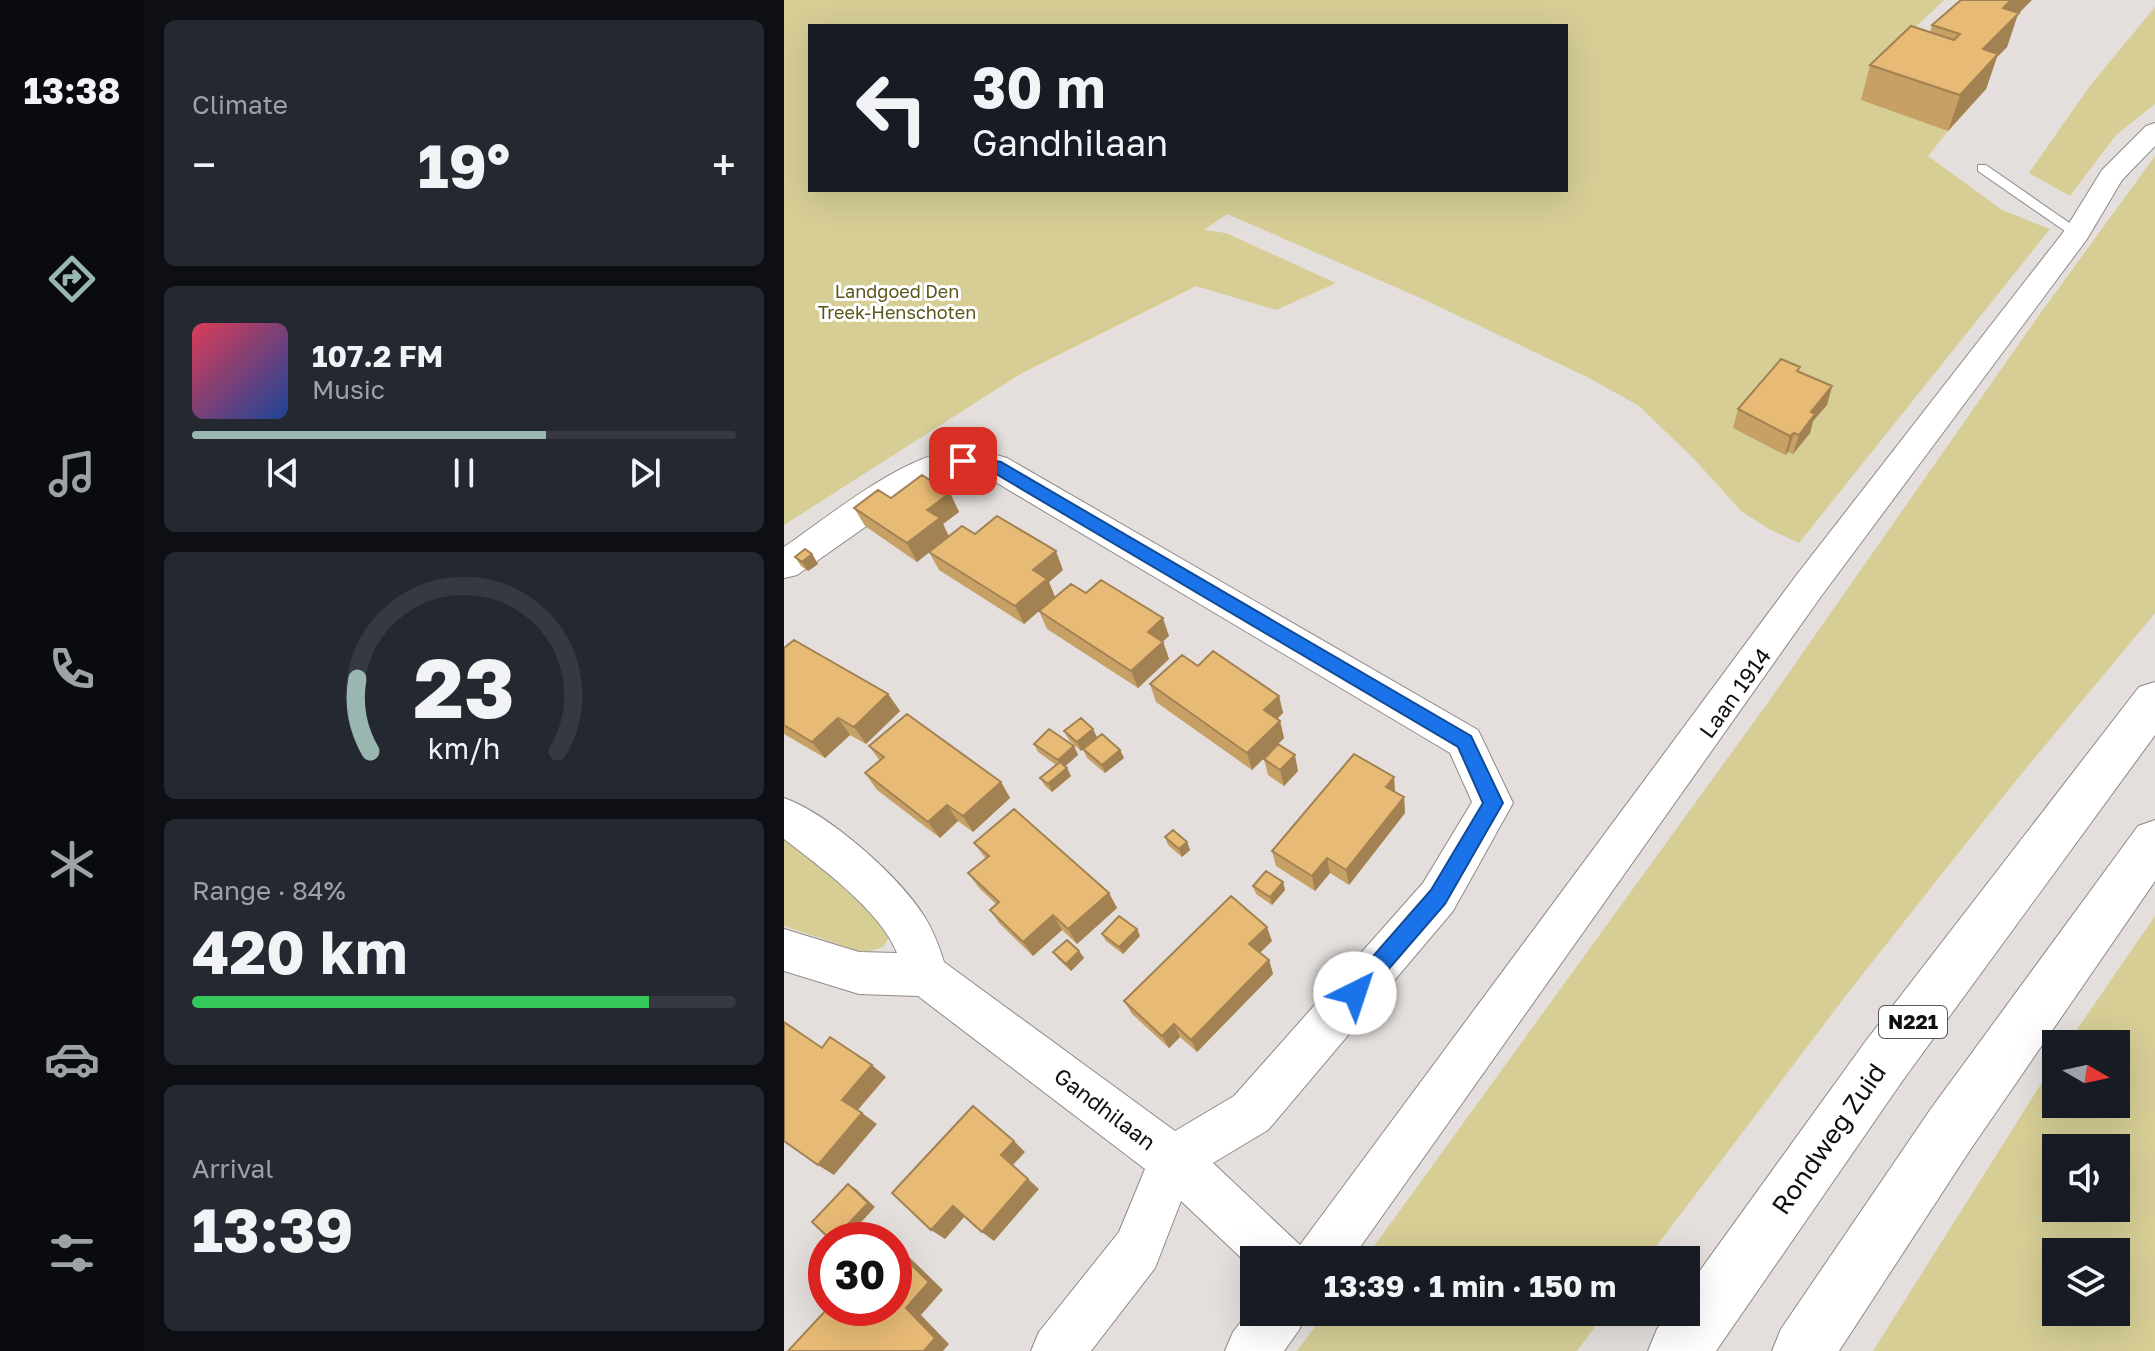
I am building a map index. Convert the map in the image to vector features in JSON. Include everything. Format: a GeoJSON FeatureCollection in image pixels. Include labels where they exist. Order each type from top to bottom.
{"type":"FeatureCollection","features":[{"type":"Feature","properties":{"kind":"main road","name":"Rondweg Zuid"},"geometry":{"type":"LineString","coordinates":[[1679,1351],[1884,1061],[2155,700]]}},
{"type":"Feature","properties":{"kind":"main road"},"geometry":{"type":"LineString","coordinates":[[1803,1351],[1950,1130],[2155,841]]}},
{"type":"Feature","properties":{"kind":"street","name":"Laan 1914"},"geometry":{"type":"LineString","coordinates":[[1330,1246],[1642,822],[1808,587],[2077,233],[2111,176],[2155,131]]}},
{"type":"Feature","properties":{"kind":"street","name":"Gandhilaan"},"geometry":{"type":"LineString","coordinates":[[784,565],[918,473],[963,461],[995,466],[1464,742],[1493,803],[1438,897],[1251,1113],[1173,1160],[926,975]]}},
{"type":"Feature","properties":{"kind":"street"},"geometry":{"type":"LineString","coordinates":[[784,816],[858,876],[905,924],[914,939],[926,975],[859,973],[784,950]]}},
{"type":"Feature","properties":{"kind":"street"},"geometry":{"type":"LineString","coordinates":[[1058,1351],[1137,1250],[1173,1160],[1266,1246]]}},
{"type":"Feature","properties":{"kind":"street"},"geometry":{"type":"LineString","coordinates":[[1252,1351],[1271,1326]]}},
{"type":"Feature","properties":{"kind":"lane"},"geometry":{"type":"LineString","coordinates":[[1982,168],[2077,233]]}},
{"type":"Feature","properties":{"kind":"green space","name":"Landgoed Den Treek-Henschoten"},"geometry":{"type":"Polygon","coordinates":[[[784,0],[1944,0],[1914,29],[1948,131],[1928,156],[2002,210],[2050,229],[1799,543],[1741,511],[1694,459],[1639,406],[1589,378],[1425,300],[1227,214],[1204,230],[1226,233],[1336,283],[1276,310],[1196,286],[1022,373],[784,525],[784,0]]]}},
{"type":"Feature","properties":{"kind":"green space"},"geometry":{"type":"Polygon","coordinates":[[[2155,7],[2155,104],[2116,135],[2070,196],[2029,173],[2089,87],[2155,7]]]}},
{"type":"Feature","properties":{"kind":"green space"},"geometry":{"type":"Polygon","coordinates":[[[2155,156],[2155,613],[2009,789],[1847,994],[1657,1246],[1374,1246],[1769,701],[2037,318],[2155,156]]]}},
{"type":"Feature","properties":{"kind":"green space"},"geometry":{"type":"Polygon","coordinates":[[[784,837],[882,921],[890,936],[883,947],[864,953],[784,926],[784,837]]]}},
{"type":"Feature","properties":{"kind":"green space"},"geometry":{"type":"Polygon","coordinates":[[[2155,916],[2155,1351],[1873,1351],[2042,1082],[2042,1118],[2130,1118],[2130,1030],[2077,1030],[2155,916]]]}},
{"type":"Feature","properties":{"kind":"green space"},"geometry":{"type":"Polygon","coordinates":[[[1316,1326],[1596,1326],[1577,1351],[1297,1351],[1316,1326]]]}},
{"type":"Feature","properties":{"kind":"building"},"geometry":{"type":"Polygon","coordinates":[[[1961,0],[2011,0],[2003,8],[2019,13],[1983,49],[1998,54],[1960,95],[1870,65],[1911,26],[1954,40],[1960,34],[1932,25],[1961,0]]]}},
{"type":"Feature","properties":{"kind":"building"},"geometry":{"type":"Polygon","coordinates":[[[1781,359],[1800,367],[1797,371],[1832,386],[1811,412],[1815,414],[1799,435],[1794,433],[1790,436],[1738,409],[1781,359]]]}},
{"type":"Feature","properties":{"kind":"building"},"geometry":{"type":"Polygon","coordinates":[[[922,475],[950,493],[927,510],[940,518],[907,543],[854,508],[878,490],[891,498],[922,475]]]}},
{"type":"Feature","properties":{"kind":"building"},"geometry":{"type":"Polygon","coordinates":[[[997,516],[1056,551],[1033,570],[1047,579],[1015,606],[929,552],[962,526],[975,534],[997,516]]]}},
{"type":"Feature","properties":{"kind":"building"},"geometry":{"type":"Polygon","coordinates":[[[805,549],[812,554],[802,562],[795,557],[805,549]]]}},
{"type":"Feature","properties":{"kind":"building"},"geometry":{"type":"Polygon","coordinates":[[[1101,580],[1163,618],[1148,632],[1163,642],[1131,671],[1039,611],[1071,584],[1086,593],[1101,580]]]}},
{"type":"Feature","properties":{"kind":"building"},"geometry":{"type":"Polygon","coordinates":[[[794,640],[888,694],[854,727],[838,718],[812,742],[784,725],[784,648],[794,640]]]}},
{"type":"Feature","properties":{"kind":"building"},"geometry":{"type":"Polygon","coordinates":[[[1213,651],[1279,696],[1264,710],[1280,721],[1247,753],[1150,684],[1182,655],[1198,666],[1213,651]]]}},
{"type":"Feature","properties":{"kind":"building"},"geometry":{"type":"Polygon","coordinates":[[[907,714],[1001,782],[963,816],[947,805],[928,822],[865,773],[884,757],[869,746],[907,714]]]}},
{"type":"Feature","properties":{"kind":"building"},"geometry":{"type":"Polygon","coordinates":[[[1081,718],[1093,729],[1077,742],[1064,731],[1081,718]]]}},
{"type":"Feature","properties":{"kind":"building"},"geometry":{"type":"Polygon","coordinates":[[[1049,729],[1074,746],[1058,760],[1034,744],[1049,729]]]}},
{"type":"Feature","properties":{"kind":"building"},"geometry":{"type":"Polygon","coordinates":[[[1102,734],[1120,750],[1102,765],[1083,749],[1102,734]]]}},
{"type":"Feature","properties":{"kind":"building"},"geometry":{"type":"Polygon","coordinates":[[[1278,744],[1295,755],[1280,770],[1264,759],[1278,744]]]}},
{"type":"Feature","properties":{"kind":"building"},"geometry":{"type":"Polygon","coordinates":[[[1354,754],[1394,777],[1386,787],[1404,797],[1346,870],[1327,858],[1312,876],[1272,851],[1354,754]]]}},
{"type":"Feature","properties":{"kind":"building"},"geometry":{"type":"Polygon","coordinates":[[[1060,762],[1067,768],[1048,784],[1040,778],[1060,762]]]}},
{"type":"Feature","properties":{"kind":"building"},"geometry":{"type":"Polygon","coordinates":[[[1014,809],[1109,893],[1068,929],[1053,915],[1023,942],[990,910],[999,902],[968,873],[989,856],[974,843],[1014,809]]]}},
{"type":"Feature","properties":{"kind":"building"},"geometry":{"type":"Polygon","coordinates":[[[1173,830],[1187,842],[1179,849],[1165,837],[1173,830]]]}},
{"type":"Feature","properties":{"kind":"building"},"geometry":{"type":"Polygon","coordinates":[[[1266,871],[1283,882],[1270,897],[1253,886],[1266,871]]]}},
{"type":"Feature","properties":{"kind":"building"},"geometry":{"type":"Polygon","coordinates":[[[1231,896],[1267,927],[1249,944],[1269,960],[1191,1040],[1174,1024],[1162,1036],[1124,1001],[1231,896]]]}},
{"type":"Feature","properties":{"kind":"building"},"geometry":{"type":"Polygon","coordinates":[[[1119,916],[1137,929],[1119,947],[1102,934],[1119,916]]]}},
{"type":"Feature","properties":{"kind":"building"},"geometry":{"type":"Polygon","coordinates":[[[1067,940],[1079,951],[1066,964],[1053,952],[1067,940]]]}},
{"type":"Feature","properties":{"kind":"building"},"geometry":{"type":"Polygon","coordinates":[[[784,1022],[822,1048],[830,1037],[872,1065],[842,1100],[862,1113],[818,1165],[784,1141],[784,1022]]]}},
{"type":"Feature","properties":{"kind":"building"},"geometry":{"type":"Polygon","coordinates":[[[973,1106],[1014,1141],[1001,1155],[1028,1179],[982,1232],[953,1206],[931,1230],[892,1193],[973,1106]]]}},
{"type":"Feature","properties":{"kind":"building"},"geometry":{"type":"Polygon","coordinates":[[[848,1184],[868,1203],[850,1222],[812,1222],[848,1184]]]}},
{"type":"Feature","properties":{"kind":"building"},"geometry":{"type":"Polygon","coordinates":[[[912,1265],[929,1282],[912,1301],[912,1265]]]}},
{"type":"Feature","properties":{"kind":"building"},"geometry":{"type":"Polygon","coordinates":[[[912,1314],[935,1338],[924,1351],[788,1351],[811,1326],[912,1326],[912,1314]]]}},
{"type":"Feature","properties":{"kind":"route"},"geometry":{"type":"LineString","coordinates":[[963,461],[995,466],[1464,742],[1493,803],[1438,897],[1355,993]]}}]}
